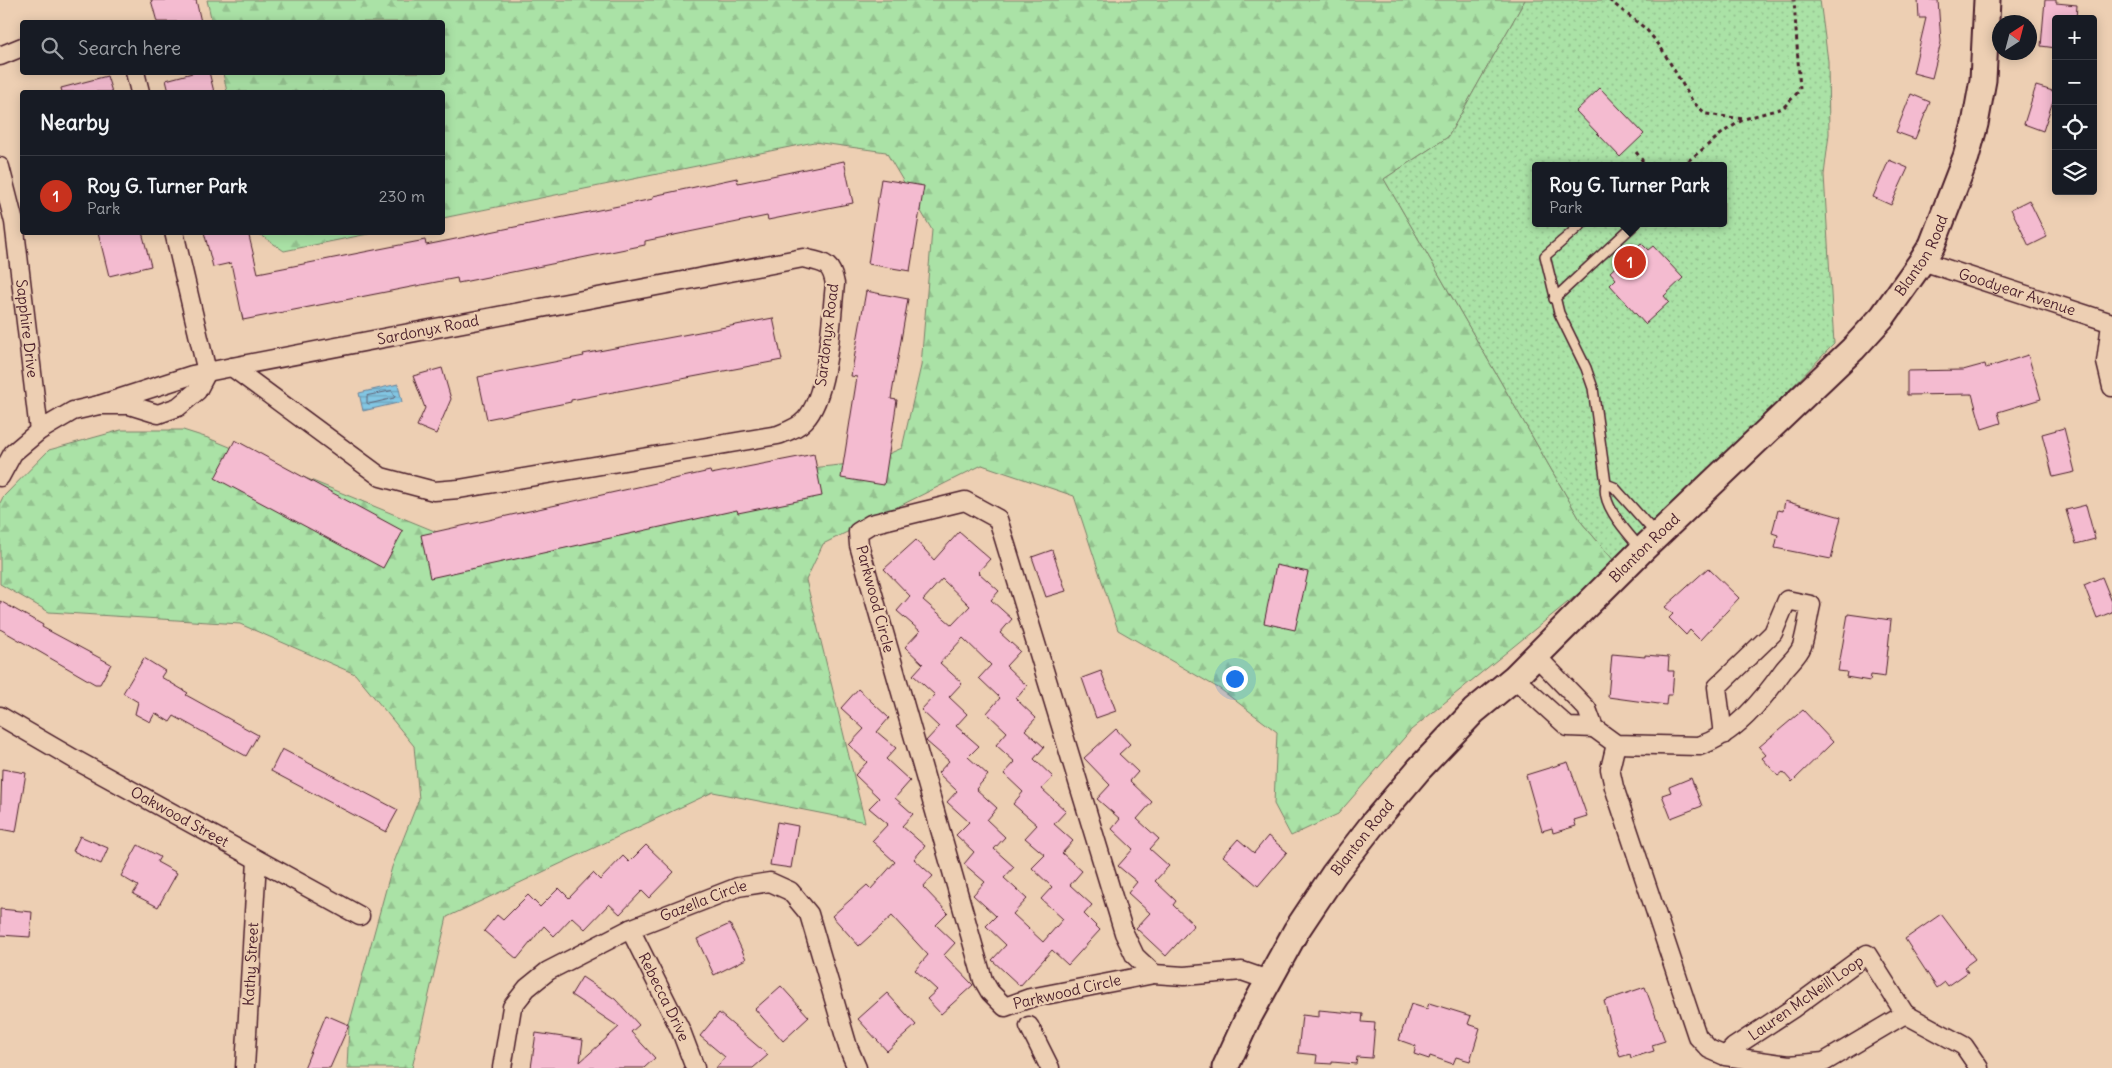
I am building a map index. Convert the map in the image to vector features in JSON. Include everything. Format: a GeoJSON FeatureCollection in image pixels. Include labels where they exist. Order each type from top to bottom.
{"type":"FeatureCollection","features":[{"type":"Feature","properties":{"kind":"street","name":"Blanton Road"},"geometry":{"type":"LineString","coordinates":[[1225,1068],[1268,980],[1296,931],[1329,882],[1419,769],[1474,711],[1514,678],[1650,543],[1853,350],[1884,316],[1932,245],[1966,157],[1975,124],[1983,80],[1986,0]]}},
{"type":"Feature","properties":{"kind":"street"},"geometry":{"type":"LineString","coordinates":[[0,56],[20,48]]}},
{"type":"Feature","properties":{"kind":"street"},"geometry":{"type":"LineString","coordinates":[[137,75],[140,90]]}},
{"type":"Feature","properties":{"kind":"street","name":"Sapphire Drive"},"geometry":{"type":"LineString","coordinates":[[0,167],[14,222],[40,431]]}},
{"type":"Feature","properties":{"kind":"street"},"geometry":{"type":"LineString","coordinates":[[175,235],[207,372]]}},
{"type":"Feature","properties":{"kind":"street","name":"Sardonyx Road"},"geometry":{"type":"LineString","coordinates":[[0,478],[7,454],[73,411],[99,405],[192,375],[232,367],[803,258],[826,263],[832,270],[835,284],[824,377],[820,394],[814,408],[805,420],[793,429],[778,435],[459,489],[434,491],[381,477],[232,367]]}},
{"type":"Feature","properties":{"kind":"street","name":"Goodyear Avenue"},"geometry":{"type":"LineString","coordinates":[[1922,261],[2111,323]]}},
{"type":"Feature","properties":{"kind":"street"},"geometry":{"type":"LineString","coordinates":[[2111,323],[2106,362],[2112,387]]}},
{"type":"Feature","properties":{"kind":"street","name":"Sardonyx Road"},"geometry":{"type":"LineString","coordinates":[[99,405],[129,405],[158,414],[178,407],[197,391],[207,372]]}},
{"type":"Feature","properties":{"kind":"street","name":"Parkwood Circle"},"geometry":{"type":"LineString","coordinates":[[1154,974],[1135,956],[1124,933],[998,519],[966,501],[871,524],[858,532],[859,545],[983,980],[990,992],[1005,1006],[1030,998],[1154,974],[1184,976],[1242,971],[1268,980]]}},
{"type":"Feature","properties":{"kind":"street"},"geometry":{"type":"LineString","coordinates":[[1536,656],[1586,709],[1594,728],[1616,744],[1699,746],[1712,742],[1723,735],[1755,707],[1802,648],[1811,605],[1787,600],[1773,633],[1717,687],[1723,735]]}},
{"type":"Feature","properties":{"kind":"street"},"geometry":{"type":"LineString","coordinates":[[1514,678],[1568,727],[1594,728]]}},
{"type":"Feature","properties":{"kind":"street","name":"Oakwood Street"},"geometry":{"type":"LineString","coordinates":[[0,716],[360,916]]}},
{"type":"Feature","properties":{"kind":"street","name":"Lauren McNeill Loop"},"geometry":{"type":"LineString","coordinates":[[1616,744],[1610,769],[1614,787],[1697,1036],[1710,1049],[1725,1056],[1789,1065],[1824,1062],[1905,1014],[1867,954],[1725,1056]]}},
{"type":"Feature","properties":{"kind":"street","name":"Kathy Street"},"geometry":{"type":"LineString","coordinates":[[245,1068],[257,860]]}},
{"type":"Feature","properties":{"kind":"street","name":"Gazella Circle"},"geometry":{"type":"LineString","coordinates":[[502,1068],[512,1007],[526,988],[548,971],[630,929],[738,887],[770,882],[790,891],[809,914],[848,1047],[857,1068]]}},
{"type":"Feature","properties":{"kind":"street","name":"Rebecca Drive"},"geometry":{"type":"LineString","coordinates":[[630,929],[681,1031],[695,1068]]}},
{"type":"Feature","properties":{"kind":"street"},"geometry":{"type":"LineString","coordinates":[[1905,1014],[1964,1046],[1979,1068]]}},
{"type":"Feature","properties":{"kind":"street"},"geometry":{"type":"LineString","coordinates":[[1029,1026],[1050,1068]]}},
{"type":"Feature","properties":{"kind":"lane"},"geometry":{"type":"LineString","coordinates":[[1578,227],[1545,256],[1554,299],[1559,314],[1586,368],[1593,388],[1606,484],[1604,490],[1608,503],[1618,521],[1650,543]]}},
{"type":"Feature","properties":{"kind":"lane"},"geometry":{"type":"LineString","coordinates":[[1554,299],[1632,227]]}},
{"type":"Feature","properties":{"kind":"lane"},"geometry":{"type":"LineString","coordinates":[[1606,484],[1614,487],[1650,543]]}},
{"type":"Feature","properties":{"kind":"path"},"geometry":{"type":"LineString","coordinates":[[1609,0],[1646,29],[1660,46],[1693,102],[1706,114],[1744,119]]}},
{"type":"Feature","properties":{"kind":"path"},"geometry":{"type":"LineString","coordinates":[[1687,162],[1725,131],[1744,119],[1783,108],[1800,90],[1794,0]]}},
{"type":"Feature","properties":{"kind":"path"},"geometry":{"type":"LineString","coordinates":[[1636,152],[1642,162]]}},
{"type":"Feature","properties":{"kind":"green space"},"geometry":{"type":"Polygon","coordinates":[[[207,0],[1525,0],[1448,137],[1384,179],[1582,523],[1616,563],[1411,730],[1338,814],[1291,836],[1274,804],[1277,732],[1220,689],[1118,630],[1074,496],[982,465],[823,544],[806,580],[865,822],[713,792],[447,917],[412,1068],[347,1068],[349,1025],[392,867],[419,799],[414,746],[355,674],[240,624],[49,612],[0,584],[0,503],[3,497],[49,450],[121,430],[183,430],[208,438],[466,544],[772,472],[870,462],[902,448],[921,366],[932,230],[886,152],[814,142],[445,218],[445,90],[227,90],[223,75],[445,75],[445,20],[212,20],[207,0]]]}},
{"type":"Feature","properties":{"kind":"green space"},"geometry":{"type":"Polygon","coordinates":[[[1525,0],[1820,0],[1828,61],[1829,134],[1824,175],[1834,344],[1706,475],[1616,563],[1582,523],[1384,179],[1448,137],[1525,0]]]}},
{"type":"Feature","properties":{"kind":"green space"},"geometry":{"type":"Polygon","coordinates":[[[261,235],[363,235],[284,251],[261,235]]]}},
{"type":"Feature","properties":{"kind":"water"},"geometry":{"type":"Polygon","coordinates":[[[398,384],[402,402],[363,411],[359,393],[398,384]]]}},
{"type":"Feature","properties":{"kind":"building"},"geometry":{"type":"Polygon","coordinates":[[[151,0],[196,0],[201,20],[156,20],[151,0]]]}},
{"type":"Feature","properties":{"kind":"building"},"geometry":{"type":"Polygon","coordinates":[[[1918,0],[1938,0],[1941,42],[1932,78],[1913,73],[1926,18],[1919,18],[1918,0]]]}},
{"type":"Feature","properties":{"kind":"building"},"geometry":{"type":"Polygon","coordinates":[[[2045,0],[2056,0],[2056,3],[2077,5],[2076,15],[2052,15],[2052,47],[2041,46],[2045,0]]]}},
{"type":"Feature","properties":{"kind":"building"},"geometry":{"type":"Polygon","coordinates":[[[185,75],[210,75],[214,90],[168,90],[166,80],[185,75]]]}},
{"type":"Feature","properties":{"kind":"building"},"geometry":{"type":"Polygon","coordinates":[[[107,76],[111,90],[62,90],[61,88],[107,76]]]}},
{"type":"Feature","properties":{"kind":"building"},"geometry":{"type":"Polygon","coordinates":[[[2036,86],[2052,91],[2052,104],[2043,131],[2024,124],[2036,86]]]}},
{"type":"Feature","properties":{"kind":"building"},"geometry":{"type":"Polygon","coordinates":[[[1600,88],[1644,134],[1620,157],[1576,111],[1600,88]]]}},
{"type":"Feature","properties":{"kind":"building"},"geometry":{"type":"Polygon","coordinates":[[[1911,94],[1930,102],[1915,139],[1896,132],[1911,94]]]}},
{"type":"Feature","properties":{"kind":"building"},"geometry":{"type":"Polygon","coordinates":[[[1889,160],[1908,168],[1891,205],[1873,197],[1889,160]]]}},
{"type":"Feature","properties":{"kind":"building"},"geometry":{"type":"Polygon","coordinates":[[[844,161],[853,203],[768,220],[767,216],[645,241],[645,245],[458,283],[457,278],[243,320],[231,263],[213,267],[205,235],[249,235],[258,273],[425,240],[426,245],[653,199],[653,196],[737,178],[738,183],[844,161]]]}},
{"type":"Feature","properties":{"kind":"building"},"geometry":{"type":"Polygon","coordinates":[[[881,179],[924,186],[910,271],[868,264],[881,179]]]}},
{"type":"Feature","properties":{"kind":"building"},"geometry":{"type":"Polygon","coordinates":[[[2029,200],[2047,237],[2029,246],[2011,209],[2029,200]]]}},
{"type":"Feature","properties":{"kind":"building"},"geometry":{"type":"Polygon","coordinates":[[[99,235],[143,235],[151,266],[109,276],[99,235]]]}},
{"type":"Feature","properties":{"kind":"building"},"geometry":{"type":"Polygon","coordinates":[[[1641,243],[1648,250],[1653,246],[1683,278],[1664,296],[1669,302],[1645,324],[1610,285],[1616,279],[1610,272],[1641,243]]]}},
{"type":"Feature","properties":{"kind":"building"},"geometry":{"type":"Polygon","coordinates":[[[866,291],[908,299],[891,399],[897,400],[884,485],[841,478],[857,377],[851,376],[866,291]]]}},
{"type":"Feature","properties":{"kind":"building"},"geometry":{"type":"Polygon","coordinates":[[[773,318],[782,360],[571,400],[571,402],[487,419],[478,377],[584,356],[583,354],[773,318]]]}},
{"type":"Feature","properties":{"kind":"building"},"geometry":{"type":"Polygon","coordinates":[[[2028,355],[2041,399],[1998,412],[2001,423],[1982,429],[1972,394],[1907,395],[1907,371],[1963,370],[1985,364],[1986,368],[2028,355]]]}},
{"type":"Feature","properties":{"kind":"building"},"geometry":{"type":"Polygon","coordinates":[[[442,368],[451,399],[436,434],[417,426],[425,408],[413,376],[442,368]]]}},
{"type":"Feature","properties":{"kind":"building"},"geometry":{"type":"Polygon","coordinates":[[[2064,428],[2075,472],[2053,477],[2042,434],[2064,428]]]}},
{"type":"Feature","properties":{"kind":"building"},"geometry":{"type":"Polygon","coordinates":[[[235,440],[403,531],[383,568],[215,478],[235,440]]]}},
{"type":"Feature","properties":{"kind":"building"},"geometry":{"type":"Polygon","coordinates":[[[814,454],[822,496],[738,513],[737,510],[430,578],[421,535],[710,471],[711,474],[814,454]]]}},
{"type":"Feature","properties":{"kind":"building"},"geometry":{"type":"Polygon","coordinates":[[[1785,501],[1841,517],[1831,559],[1775,548],[1778,535],[1772,533],[1778,510],[1783,511],[1785,501]]]}},
{"type":"Feature","properties":{"kind":"building"},"geometry":{"type":"Polygon","coordinates":[[[2086,505],[2095,539],[2076,544],[2066,510],[2086,505]]]}},
{"type":"Feature","properties":{"kind":"building"},"geometry":{"type":"Polygon","coordinates":[[[959,532],[990,559],[978,572],[999,591],[991,600],[1012,619],[1000,633],[1020,651],[1006,666],[1027,686],[1016,699],[1036,718],[1025,730],[1044,747],[1034,759],[1053,777],[1042,789],[1066,811],[1054,824],[1073,841],[1062,853],[1082,871],[1070,885],[1092,905],[1084,914],[1100,930],[1068,965],[1052,950],[1020,986],[992,960],[1006,945],[986,926],[996,916],[973,895],[985,882],[964,864],[974,852],[956,835],[969,822],[947,802],[957,791],[938,773],[949,761],[926,741],[939,727],[921,710],[935,695],[913,675],[923,664],[905,647],[920,631],[897,611],[910,596],[884,569],[916,540],[934,560],[959,532]],[[942,579],[923,600],[952,625],[970,606],[942,579]],[[963,638],[940,663],[962,683],[949,697],[967,714],[956,726],[979,746],[968,757],[988,775],[976,789],[997,808],[987,820],[1005,837],[994,849],[1014,867],[1004,878],[1027,899],[1013,914],[1043,942],[1063,919],[1041,899],[1052,887],[1032,868],[1045,855],[1025,838],[1037,825],[1013,804],[1023,792],[1004,774],[1015,762],[996,745],[1007,732],[987,713],[1000,698],[979,678],[991,665],[963,638]]]}},
{"type":"Feature","properties":{"kind":"building"},"geometry":{"type":"Polygon","coordinates":[[[1052,550],[1066,591],[1046,597],[1032,557],[1052,550]]]}},
{"type":"Feature","properties":{"kind":"building"},"geometry":{"type":"Polygon","coordinates":[[[1276,565],[1308,572],[1295,630],[1264,623],[1276,565]]]}},
{"type":"Feature","properties":{"kind":"building"},"geometry":{"type":"Polygon","coordinates":[[[1708,568],[1739,598],[1700,640],[1690,630],[1686,635],[1669,618],[1673,614],[1665,607],[1708,568]]]}},
{"type":"Feature","properties":{"kind":"building"},"geometry":{"type":"Polygon","coordinates":[[[2102,577],[2112,602],[2112,612],[2097,618],[2084,585],[2102,577]]]}},
{"type":"Feature","properties":{"kind":"building"},"geometry":{"type":"Polygon","coordinates":[[[0,601],[43,625],[42,627],[111,664],[100,684],[95,684],[0,629],[0,601]]]}},
{"type":"Feature","properties":{"kind":"building"},"geometry":{"type":"Polygon","coordinates":[[[1848,614],[1891,620],[1885,677],[1871,675],[1870,681],[1846,677],[1847,672],[1838,671],[1848,614]]]}},
{"type":"Feature","properties":{"kind":"building"},"geometry":{"type":"Polygon","coordinates":[[[1612,654],[1669,657],[1668,671],[1674,671],[1672,695],[1667,695],[1666,705],[1608,697],[1612,654]]]}},
{"type":"Feature","properties":{"kind":"building"},"geometry":{"type":"Polygon","coordinates":[[[144,658],[165,671],[161,677],[188,693],[186,695],[258,735],[246,756],[174,716],[170,722],[155,713],[150,722],[135,714],[138,702],[123,693],[144,658]]]}},
{"type":"Feature","properties":{"kind":"building"},"geometry":{"type":"Polygon","coordinates":[[[1101,671],[1116,711],[1096,718],[1082,678],[1101,671]]]}},
{"type":"Feature","properties":{"kind":"building"},"geometry":{"type":"Polygon","coordinates":[[[858,689],[889,718],[877,732],[896,748],[886,759],[910,781],[895,798],[913,814],[902,826],[925,846],[914,859],[933,876],[923,887],[948,913],[936,925],[955,943],[944,955],[973,985],[941,1014],[927,999],[937,990],[915,970],[928,955],[892,916],[859,946],[832,916],[867,885],[871,889],[895,862],[872,841],[888,824],[869,808],[879,798],[855,775],[867,762],[849,745],[864,729],[841,708],[858,689]]]}},
{"type":"Feature","properties":{"kind":"building"},"geometry":{"type":"Polygon","coordinates":[[[1803,710],[1833,742],[1792,782],[1783,772],[1778,776],[1762,758],[1766,755],[1759,747],[1803,710]]]}},
{"type":"Feature","properties":{"kind":"building"},"geometry":{"type":"Polygon","coordinates":[[[1116,729],[1130,744],[1119,754],[1138,772],[1130,781],[1152,802],[1137,819],[1159,839],[1150,849],[1169,866],[1155,881],[1176,901],[1173,905],[1194,925],[1166,956],[1136,928],[1150,913],[1128,893],[1137,882],[1118,866],[1133,849],[1112,829],[1120,819],[1097,799],[1110,785],[1084,758],[1116,729]]]}},
{"type":"Feature","properties":{"kind":"building"},"geometry":{"type":"Polygon","coordinates":[[[282,749],[398,810],[386,832],[271,771],[282,749]]]}},
{"type":"Feature","properties":{"kind":"building"},"geometry":{"type":"Polygon","coordinates":[[[1568,762],[1587,816],[1574,820],[1576,826],[1553,833],[1552,828],[1542,831],[1526,775],[1568,762]]]}},
{"type":"Feature","properties":{"kind":"building"},"geometry":{"type":"Polygon","coordinates":[[[2,769],[26,773],[16,832],[0,829],[2,769]]]}},
{"type":"Feature","properties":{"kind":"building"},"geometry":{"type":"Polygon","coordinates":[[[1691,778],[1702,806],[1671,818],[1662,795],[1671,792],[1669,787],[1691,778]]]}},
{"type":"Feature","properties":{"kind":"building"},"geometry":{"type":"Polygon","coordinates":[[[777,822],[798,826],[791,868],[770,865],[777,822]]]}},
{"type":"Feature","properties":{"kind":"building"},"geometry":{"type":"Polygon","coordinates":[[[80,836],[108,848],[101,864],[73,851],[80,836]]]}},
{"type":"Feature","properties":{"kind":"building"},"geometry":{"type":"Polygon","coordinates":[[[1268,836],[1287,852],[1258,886],[1223,856],[1238,839],[1254,853],[1268,836]]]}},
{"type":"Feature","properties":{"kind":"building"},"geometry":{"type":"Polygon","coordinates":[[[138,845],[160,857],[157,862],[177,873],[158,907],[133,894],[138,886],[121,876],[138,845]]]}},
{"type":"Feature","properties":{"kind":"building"},"geometry":{"type":"Polygon","coordinates":[[[646,845],[674,872],[649,898],[642,891],[620,914],[609,904],[585,929],[572,917],[554,936],[544,926],[517,959],[484,931],[497,915],[503,920],[528,895],[540,907],[559,888],[569,898],[593,873],[600,880],[623,856],[629,862],[646,845]]]}},
{"type":"Feature","properties":{"kind":"building"},"geometry":{"type":"Polygon","coordinates":[[[0,909],[32,912],[30,937],[0,935],[0,909]]]}},
{"type":"Feature","properties":{"kind":"building"},"geometry":{"type":"Polygon","coordinates":[[[1941,914],[1975,959],[1964,967],[1968,972],[1948,986],[1945,982],[1937,988],[1905,939],[1941,914]]]}},
{"type":"Feature","properties":{"kind":"building"},"geometry":{"type":"Polygon","coordinates":[[[730,924],[746,959],[714,975],[697,939],[730,924]]]}},
{"type":"Feature","properties":{"kind":"building"},"geometry":{"type":"Polygon","coordinates":[[[582,977],[615,999],[639,1025],[631,1032],[655,1058],[644,1068],[531,1068],[536,1033],[583,1040],[580,1062],[619,1027],[571,995],[582,977]]]}},
{"type":"Feature","properties":{"kind":"building"},"geometry":{"type":"Polygon","coordinates":[[[781,986],[809,1017],[783,1041],[755,1009],[781,986]]]}},
{"type":"Feature","properties":{"kind":"building"},"geometry":{"type":"Polygon","coordinates":[[[1645,987],[1665,1041],[1652,1045],[1654,1051],[1631,1058],[1630,1054],[1620,1057],[1604,1001],[1645,987]]]}},
{"type":"Feature","properties":{"kind":"building"},"geometry":{"type":"Polygon","coordinates":[[[887,993],[916,1025],[887,1051],[858,1019],[887,993]]]}},
{"type":"Feature","properties":{"kind":"building"},"geometry":{"type":"Polygon","coordinates":[[[1429,1003],[1471,1016],[1468,1024],[1480,1028],[1470,1061],[1456,1057],[1453,1064],[1430,1056],[1429,1059],[1414,1054],[1416,1046],[1399,1040],[1411,1004],[1427,1009],[1429,1003]]]}},
{"type":"Feature","properties":{"kind":"building"},"geometry":{"type":"Polygon","coordinates":[[[1319,1010],[1363,1014],[1362,1022],[1375,1023],[1372,1058],[1357,1057],[1356,1064],[1316,1063],[1317,1055],[1298,1053],[1302,1015],[1319,1017],[1319,1010]]]}},
{"type":"Feature","properties":{"kind":"building"},"geometry":{"type":"Polygon","coordinates":[[[719,1013],[768,1055],[753,1068],[716,1068],[725,1057],[700,1036],[719,1013]]]}},
{"type":"Feature","properties":{"kind":"building"},"geometry":{"type":"Polygon","coordinates":[[[326,1015],[349,1025],[330,1068],[304,1068],[326,1015]]]}},
{"type":"Feature","properties":{"kind":"place","name":"Roy G. Turner Park"},"geometry":{"type":"Point","coordinates":[1630,262]}}]}
